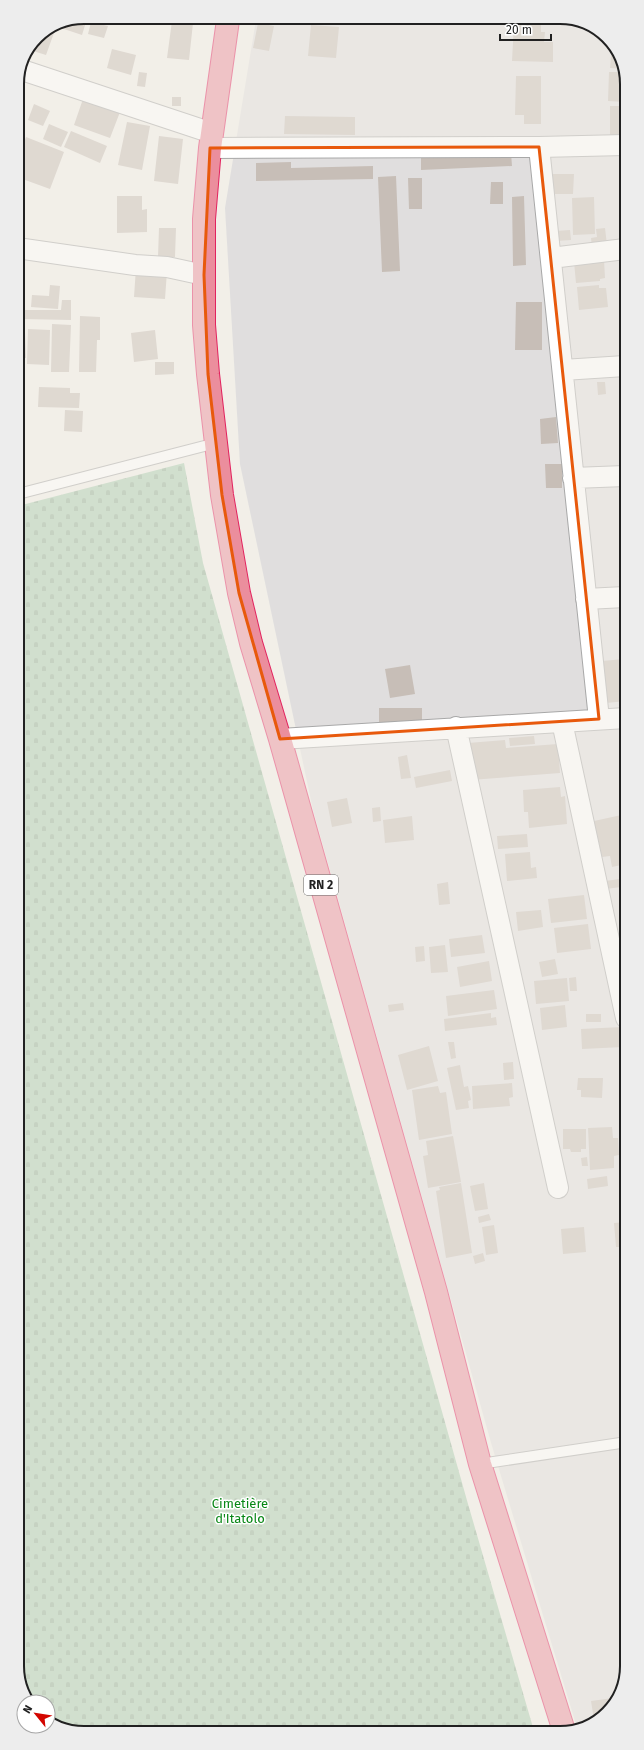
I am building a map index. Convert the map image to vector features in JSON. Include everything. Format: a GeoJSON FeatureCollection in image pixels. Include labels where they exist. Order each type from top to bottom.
{"type":"FeatureCollection","features":[{"type":"Feature","properties":{"kind":"highway","name":"RN 2"},"geometry":{"type":"LineString","coordinates":[[224,24],[204,219],[204,325],[222,495],[239,592],[251,643],[280,739],[434,1284],[480,1464],[562,1726]]}},
{"type":"Feature","properties":{"kind":"street"},"geometry":{"type":"LineString","coordinates":[[25,71],[211,140],[539,147],[620,145]]}},
{"type":"Feature","properties":{"kind":"street"},"geometry":{"type":"LineString","coordinates":[[539,147],[563,370],[572,478],[599,719]]}},
{"type":"Feature","properties":{"kind":"street"},"geometry":{"type":"LineString","coordinates":[[24,249],[135,265],[167,267],[204,275]]}},
{"type":"Feature","properties":{"kind":"street"},"geometry":{"type":"LineString","coordinates":[[551,258],[620,250]]}},
{"type":"Feature","properties":{"kind":"street"},"geometry":{"type":"LineString","coordinates":[[563,370],[620,366]]}},
{"type":"Feature","properties":{"kind":"street"},"geometry":{"type":"LineString","coordinates":[[572,478],[620,476]]}},
{"type":"Feature","properties":{"kind":"street"},"geometry":{"type":"LineString","coordinates":[[586,599],[620,597]]}},
{"type":"Feature","properties":{"kind":"street"},"geometry":{"type":"LineString","coordinates":[[280,739],[456,727],[620,718]]}},
{"type":"Feature","properties":{"kind":"street"},"geometry":{"type":"LineString","coordinates":[[562,722],[620,990]]}},
{"type":"Feature","properties":{"kind":"street"},"geometry":{"type":"LineString","coordinates":[[456,727],[558,1188]]}},
{"type":"Feature","properties":{"kind":"lane"},"geometry":{"type":"LineString","coordinates":[[24,492],[216,443]]}},
{"type":"Feature","properties":{"kind":"lane"},"geometry":{"type":"LineString","coordinates":[[480,1464],[620,1443]]}},
{"type":"Feature","properties":{"kind":"highlighted area"},"geometry":{"type":"Polygon","coordinates":[[[539,147],[599,719],[280,739],[239,593],[222,495],[208,374],[204,275],[210,148],[539,147]]]}},
{"type":"Feature","properties":{"kind":"shaded area"},"geometry":{"type":"Polygon","coordinates":[[[255,24],[564,24],[576,26],[594,34],[605,44],[614,57],[618,68],[620,84],[620,1666],[617,1686],[608,1703],[594,1716],[576,1724],[492,1446],[313,810],[240,464],[225,208],[255,24]]]}},
{"type":"Feature","properties":{"kind":"green space","name":"Cimetière d'Itatolo"},"geometry":{"type":"Polygon","coordinates":[[[184,463],[203,563],[468,1504],[533,1726],[80,1726],[68,1724],[56,1719],[56,1694],[31,1694],[26,1682],[24,1666],[24,504],[184,463]]]}},
{"type":"Feature","properties":{"kind":"building"},"geometry":{"type":"Polygon","coordinates":[[[85,24],[82,35],[62,28],[72,25],[85,24]]]}},
{"type":"Feature","properties":{"kind":"building"},"geometry":{"type":"Polygon","coordinates":[[[90,24],[108,26],[104,38],[88,34],[90,24]]]}},
{"type":"Feature","properties":{"kind":"building"},"geometry":{"type":"Polygon","coordinates":[[[172,24],[193,24],[189,60],[167,58],[172,24]]]}},
{"type":"Feature","properties":{"kind":"building"},"geometry":{"type":"Polygon","coordinates":[[[258,24],[274,26],[269,51],[253,48],[258,24]]]}},
{"type":"Feature","properties":{"kind":"building"},"geometry":{"type":"Polygon","coordinates":[[[514,24],[541,24],[541,32],[545,32],[544,42],[553,42],[553,62],[512,61],[514,24]]]}},
{"type":"Feature","properties":{"kind":"building"},"geometry":{"type":"Polygon","coordinates":[[[311,25],[339,27],[336,58],[308,56],[311,25]]]}},
{"type":"Feature","properties":{"kind":"building"},"geometry":{"type":"Polygon","coordinates":[[[54,32],[46,55],[34,51],[44,39],[54,32]]]}},
{"type":"Feature","properties":{"kind":"building"},"geometry":{"type":"Polygon","coordinates":[[[112,49],[136,55],[131,75],[107,68],[112,49]]]}},
{"type":"Feature","properties":{"kind":"building"},"geometry":{"type":"Polygon","coordinates":[[[611,52],[618,69],[610,68],[611,52]]]}},
{"type":"Feature","properties":{"kind":"building"},"geometry":{"type":"Polygon","coordinates":[[[139,72],[147,73],[145,87],[137,86],[139,72]]]}},
{"type":"Feature","properties":{"kind":"building"},"geometry":{"type":"Polygon","coordinates":[[[609,72],[618,72],[620,102],[608,101],[609,72]]]}},
{"type":"Feature","properties":{"kind":"building"},"geometry":{"type":"Polygon","coordinates":[[[516,76],[541,76],[541,124],[524,124],[524,115],[515,115],[516,76]]]}},
{"type":"Feature","properties":{"kind":"building"},"geometry":{"type":"Polygon","coordinates":[[[172,97],[181,97],[181,106],[172,106],[172,97]]]}},
{"type":"Feature","properties":{"kind":"building"},"geometry":{"type":"Polygon","coordinates":[[[83,99],[120,112],[110,138],[74,125],[83,99]]]}},
{"type":"Feature","properties":{"kind":"building"},"geometry":{"type":"Polygon","coordinates":[[[34,104],[50,111],[43,126],[28,120],[34,104]]]}},
{"type":"Feature","properties":{"kind":"building"},"geometry":{"type":"Polygon","coordinates":[[[610,106],[620,106],[620,135],[610,135],[610,106]]]}},
{"type":"Feature","properties":{"kind":"building"},"geometry":{"type":"Polygon","coordinates":[[[285,116],[355,117],[355,135],[284,134],[285,116]]]}},
{"type":"Feature","properties":{"kind":"building"},"geometry":{"type":"Polygon","coordinates":[[[127,122],[150,126],[142,170],[118,165],[127,122]]]}},
{"type":"Feature","properties":{"kind":"building"},"geometry":{"type":"Polygon","coordinates":[[[49,124],[68,132],[61,147],[43,139],[49,124]]]}},
{"type":"Feature","properties":{"kind":"building"},"geometry":{"type":"Polygon","coordinates":[[[71,131],[107,146],[100,163],[64,147],[71,131]]]}},
{"type":"Feature","properties":{"kind":"building"},"geometry":{"type":"Polygon","coordinates":[[[159,136],[183,139],[178,184],[154,181],[159,136]]]}},
{"type":"Feature","properties":{"kind":"building"},"geometry":{"type":"Polygon","coordinates":[[[26,137],[64,152],[50,189],[24,180],[24,142],[26,137]]]}},
{"type":"Feature","properties":{"kind":"building"},"geometry":{"type":"Polygon","coordinates":[[[511,153],[512,166],[421,170],[421,156],[511,153]]]}},
{"type":"Feature","properties":{"kind":"building"},"geometry":{"type":"Polygon","coordinates":[[[291,162],[291,168],[373,166],[373,179],[256,181],[256,163],[291,162]]]}},
{"type":"Feature","properties":{"kind":"building"},"geometry":{"type":"Polygon","coordinates":[[[549,174],[574,174],[573,194],[549,194],[549,174]]]}},
{"type":"Feature","properties":{"kind":"building"},"geometry":{"type":"Polygon","coordinates":[[[396,176],[400,271],[382,272],[378,177],[396,176]]]}},
{"type":"Feature","properties":{"kind":"building"},"geometry":{"type":"Polygon","coordinates":[[[408,178],[422,178],[422,209],[409,209],[408,178]]]}},
{"type":"Feature","properties":{"kind":"building"},"geometry":{"type":"Polygon","coordinates":[[[491,182],[503,182],[503,204],[490,204],[491,182]]]}},
{"type":"Feature","properties":{"kind":"building"},"geometry":{"type":"Polygon","coordinates":[[[117,196],[142,196],[142,210],[147,209],[147,232],[117,233],[117,196]]]}},
{"type":"Feature","properties":{"kind":"building"},"geometry":{"type":"Polygon","coordinates":[[[524,196],[526,265],[513,266],[512,197],[524,196]]]}},
{"type":"Feature","properties":{"kind":"building"},"geometry":{"type":"Polygon","coordinates":[[[594,197],[595,234],[573,235],[572,198],[594,197]]]}},
{"type":"Feature","properties":{"kind":"building"},"geometry":{"type":"Polygon","coordinates":[[[159,228],[176,228],[175,257],[158,257],[159,228]]]}},
{"type":"Feature","properties":{"kind":"building"},"geometry":{"type":"Polygon","coordinates":[[[605,228],[607,245],[592,247],[591,238],[597,237],[596,229],[605,228]]]}},
{"type":"Feature","properties":{"kind":"building"},"geometry":{"type":"Polygon","coordinates":[[[570,230],[571,240],[556,241],[555,231],[570,230]]]}},
{"type":"Feature","properties":{"kind":"building"},"geometry":{"type":"Polygon","coordinates":[[[604,260],[605,278],[600,279],[600,281],[576,283],[574,262],[604,260]]]}},
{"type":"Feature","properties":{"kind":"building"},"geometry":{"type":"Polygon","coordinates":[[[136,268],[167,271],[165,299],[134,297],[136,268]]]}},
{"type":"Feature","properties":{"kind":"building"},"geometry":{"type":"Polygon","coordinates":[[[50,285],[60,286],[58,309],[31,307],[32,295],[49,296],[50,285]]]}},
{"type":"Feature","properties":{"kind":"building"},"geometry":{"type":"Polygon","coordinates":[[[599,285],[599,288],[606,288],[608,307],[579,310],[577,287],[599,285]]]}},
{"type":"Feature","properties":{"kind":"building"},"geometry":{"type":"Polygon","coordinates":[[[62,300],[71,300],[71,320],[24,319],[24,310],[61,310],[62,300]]]}},
{"type":"Feature","properties":{"kind":"building"},"geometry":{"type":"Polygon","coordinates":[[[516,302],[542,302],[542,350],[515,350],[516,302]]]}},
{"type":"Feature","properties":{"kind":"building"},"geometry":{"type":"Polygon","coordinates":[[[80,316],[100,317],[100,340],[97,340],[96,372],[79,372],[80,316]]]}},
{"type":"Feature","properties":{"kind":"building"},"geometry":{"type":"Polygon","coordinates":[[[52,324],[71,325],[69,372],[51,372],[52,324]]]}},
{"type":"Feature","properties":{"kind":"building"},"geometry":{"type":"Polygon","coordinates":[[[28,329],[50,330],[49,365],[27,364],[28,329]]]}},
{"type":"Feature","properties":{"kind":"building"},"geometry":{"type":"Polygon","coordinates":[[[155,330],[158,359],[134,362],[131,333],[155,330]]]}},
{"type":"Feature","properties":{"kind":"building"},"geometry":{"type":"Polygon","coordinates":[[[24,332],[25,332],[26,358],[24,358],[24,332]]]}},
{"type":"Feature","properties":{"kind":"building"},"geometry":{"type":"Polygon","coordinates":[[[155,362],[174,362],[174,374],[155,375],[155,362]]]}},
{"type":"Feature","properties":{"kind":"building"},"geometry":{"type":"Polygon","coordinates":[[[597,382],[605,382],[606,394],[598,395],[597,382]]]}},
{"type":"Feature","properties":{"kind":"building"},"geometry":{"type":"Polygon","coordinates":[[[39,387],[70,388],[70,393],[80,393],[79,408],[38,407],[39,387]]]}},
{"type":"Feature","properties":{"kind":"building"},"geometry":{"type":"Polygon","coordinates":[[[65,410],[83,411],[82,432],[64,431],[65,410]]]}},
{"type":"Feature","properties":{"kind":"building"},"geometry":{"type":"Polygon","coordinates":[[[556,417],[558,443],[541,444],[540,419],[556,417]]]}},
{"type":"Feature","properties":{"kind":"building"},"geometry":{"type":"Polygon","coordinates":[[[545,464],[562,464],[562,488],[546,488],[545,464]]]}},
{"type":"Feature","properties":{"kind":"building"},"geometry":{"type":"Polygon","coordinates":[[[620,659],[620,702],[606,703],[602,661],[620,659]]]}},
{"type":"Feature","properties":{"kind":"building"},"geometry":{"type":"Polygon","coordinates":[[[410,665],[415,694],[390,698],[385,669],[410,665]]]}},
{"type":"Feature","properties":{"kind":"building"},"geometry":{"type":"Polygon","coordinates":[[[379,708],[422,708],[422,722],[379,722],[379,708]]]}},
{"type":"Feature","properties":{"kind":"building"},"geometry":{"type":"Polygon","coordinates":[[[534,736],[535,744],[510,746],[509,738],[534,736]]]}},
{"type":"Feature","properties":{"kind":"building"},"geometry":{"type":"Polygon","coordinates":[[[505,740],[506,748],[558,744],[560,773],[471,780],[468,743],[505,740]]]}},
{"type":"Feature","properties":{"kind":"building"},"geometry":{"type":"Polygon","coordinates":[[[407,755],[411,778],[401,779],[398,757],[407,755]]]}},
{"type":"Feature","properties":{"kind":"building"},"geometry":{"type":"Polygon","coordinates":[[[450,770],[452,781],[416,788],[414,777],[450,770]]]}},
{"type":"Feature","properties":{"kind":"building"},"geometry":{"type":"Polygon","coordinates":[[[560,787],[561,797],[565,796],[567,824],[529,828],[528,812],[524,812],[523,790],[560,787]]]}},
{"type":"Feature","properties":{"kind":"building"},"geometry":{"type":"Polygon","coordinates":[[[347,798],[352,823],[332,827],[327,802],[347,798]]]}},
{"type":"Feature","properties":{"kind":"building"},"geometry":{"type":"Polygon","coordinates":[[[380,807],[381,821],[373,822],[372,808],[380,807]]]}},
{"type":"Feature","properties":{"kind":"building"},"geometry":{"type":"Polygon","coordinates":[[[620,815],[620,865],[612,867],[610,856],[602,857],[594,821],[620,815]]]}},
{"type":"Feature","properties":{"kind":"building"},"geometry":{"type":"Polygon","coordinates":[[[412,816],[414,840],[385,843],[383,820],[412,816]]]}},
{"type":"Feature","properties":{"kind":"building"},"geometry":{"type":"Polygon","coordinates":[[[527,834],[528,847],[498,849],[497,836],[527,834]]]}},
{"type":"Feature","properties":{"kind":"building"},"geometry":{"type":"Polygon","coordinates":[[[530,852],[531,868],[536,867],[537,878],[507,881],[505,854],[530,852]]]}},
{"type":"Feature","properties":{"kind":"building"},"geometry":{"type":"Polygon","coordinates":[[[620,879],[620,887],[606,889],[605,881],[620,879]]]}},
{"type":"Feature","properties":{"kind":"building"},"geometry":{"type":"Polygon","coordinates":[[[448,882],[450,904],[439,905],[437,884],[448,882]]]}},
{"type":"Feature","properties":{"kind":"building"},"geometry":{"type":"Polygon","coordinates":[[[584,895],[587,919],[551,923],[548,899],[584,895]]]}},
{"type":"Feature","properties":{"kind":"building"},"geometry":{"type":"Polygon","coordinates":[[[541,910],[543,927],[518,931],[516,912],[541,910]]]}},
{"type":"Feature","properties":{"kind":"building"},"geometry":{"type":"Polygon","coordinates":[[[588,924],[591,949],[557,953],[554,928],[588,924]]]}},
{"type":"Feature","properties":{"kind":"building"},"geometry":{"type":"Polygon","coordinates":[[[482,935],[485,953],[451,957],[449,939],[482,935]]]}},
{"type":"Feature","properties":{"kind":"building"},"geometry":{"type":"Polygon","coordinates":[[[445,945],[448,972],[431,973],[429,947],[445,945]]]}},
{"type":"Feature","properties":{"kind":"building"},"geometry":{"type":"Polygon","coordinates":[[[424,946],[425,961],[416,962],[415,947],[424,946]]]}},
{"type":"Feature","properties":{"kind":"building"},"geometry":{"type":"Polygon","coordinates":[[[555,959],[558,974],[542,977],[539,962],[555,959]]]}},
{"type":"Feature","properties":{"kind":"building"},"geometry":{"type":"Polygon","coordinates":[[[489,961],[492,981],[460,987],[457,967],[489,961]]]}},
{"type":"Feature","properties":{"kind":"building"},"geometry":{"type":"Polygon","coordinates":[[[576,977],[577,991],[570,991],[569,978],[576,977]]]}},
{"type":"Feature","properties":{"kind":"building"},"geometry":{"type":"Polygon","coordinates":[[[567,978],[569,1001],[536,1004],[534,981],[567,978]]]}},
{"type":"Feature","properties":{"kind":"building"},"geometry":{"type":"Polygon","coordinates":[[[494,990],[497,1009],[448,1016],[446,996],[494,990]]]}},
{"type":"Feature","properties":{"kind":"building"},"geometry":{"type":"Polygon","coordinates":[[[403,1003],[404,1010],[389,1012],[388,1005],[403,1003]]]}},
{"type":"Feature","properties":{"kind":"building"},"geometry":{"type":"Polygon","coordinates":[[[565,1005],[567,1027],[542,1030],[540,1008],[565,1005]]]}},
{"type":"Feature","properties":{"kind":"building"},"geometry":{"type":"Polygon","coordinates":[[[491,1013],[491,1018],[496,1017],[497,1025],[445,1031],[444,1019],[491,1013]]]}},
{"type":"Feature","properties":{"kind":"building"},"geometry":{"type":"Polygon","coordinates":[[[586,1014],[601,1014],[601,1022],[586,1022],[586,1014]]]}},
{"type":"Feature","properties":{"kind":"building"},"geometry":{"type":"Polygon","coordinates":[[[620,1027],[620,1047],[582,1049],[581,1029],[620,1027]]]}},
{"type":"Feature","properties":{"kind":"building"},"geometry":{"type":"Polygon","coordinates":[[[448,1042],[454,1042],[456,1058],[451,1059],[448,1042]]]}},
{"type":"Feature","properties":{"kind":"building"},"geometry":{"type":"Polygon","coordinates":[[[429,1046],[438,1081],[407,1090],[398,1055],[429,1046]]]}},
{"type":"Feature","properties":{"kind":"building"},"geometry":{"type":"Polygon","coordinates":[[[513,1062],[514,1079],[504,1080],[503,1063],[513,1062]]]}},
{"type":"Feature","properties":{"kind":"building"},"geometry":{"type":"Polygon","coordinates":[[[460,1065],[464,1087],[468,1086],[471,1100],[468,1101],[469,1108],[456,1110],[447,1068],[460,1065]]]}},
{"type":"Feature","properties":{"kind":"building"},"geometry":{"type":"Polygon","coordinates":[[[578,1078],[603,1078],[602,1098],[581,1097],[581,1090],[577,1090],[578,1078]]]}},
{"type":"Feature","properties":{"kind":"building"},"geometry":{"type":"Polygon","coordinates":[[[512,1083],[513,1097],[509,1098],[510,1106],[473,1109],[472,1086],[512,1083]]]}},
{"type":"Feature","properties":{"kind":"building"},"geometry":{"type":"Polygon","coordinates":[[[438,1086],[440,1093],[446,1092],[452,1134],[419,1140],[412,1090],[438,1086]]]}},
{"type":"Feature","properties":{"kind":"building"},"geometry":{"type":"Polygon","coordinates":[[[612,1127],[613,1138],[618,1138],[619,1155],[614,1156],[614,1168],[590,1170],[588,1128],[612,1127]]]}},
{"type":"Feature","properties":{"kind":"building"},"geometry":{"type":"Polygon","coordinates":[[[563,1129],[586,1129],[586,1149],[581,1149],[581,1152],[571,1152],[570,1149],[563,1149],[563,1129]]]}},
{"type":"Feature","properties":{"kind":"building"},"geometry":{"type":"Polygon","coordinates":[[[453,1136],[461,1182],[428,1188],[423,1156],[428,1155],[426,1141],[453,1136]]]}},
{"type":"Feature","properties":{"kind":"building"},"geometry":{"type":"Polygon","coordinates":[[[587,1157],[588,1166],[582,1166],[581,1158],[587,1157]]]}},
{"type":"Feature","properties":{"kind":"building"},"geometry":{"type":"Polygon","coordinates":[[[607,1176],[608,1186],[588,1189],[587,1179],[607,1176]]]}},
{"type":"Feature","properties":{"kind":"building"},"geometry":{"type":"Polygon","coordinates":[[[461,1183],[472,1253],[446,1258],[436,1191],[440,1190],[439,1187],[461,1183]]]}},
{"type":"Feature","properties":{"kind":"building"},"geometry":{"type":"Polygon","coordinates":[[[484,1183],[488,1209],[475,1211],[470,1186],[484,1183]]]}},
{"type":"Feature","properties":{"kind":"building"},"geometry":{"type":"Polygon","coordinates":[[[489,1214],[491,1220],[479,1223],[478,1217],[489,1214]]]}},
{"type":"Feature","properties":{"kind":"building"},"geometry":{"type":"Polygon","coordinates":[[[620,1222],[620,1247],[616,1247],[614,1223],[620,1222]]]}},
{"type":"Feature","properties":{"kind":"building"},"geometry":{"type":"Polygon","coordinates":[[[494,1225],[498,1253],[486,1255],[482,1227],[494,1225]]]}},
{"type":"Feature","properties":{"kind":"building"},"geometry":{"type":"Polygon","coordinates":[[[584,1227],[586,1252],[563,1254],[561,1229],[584,1227]]]}},
{"type":"Feature","properties":{"kind":"building"},"geometry":{"type":"Polygon","coordinates":[[[483,1253],[485,1261],[475,1264],[473,1256],[483,1253]]]}},
{"type":"Feature","properties":{"kind":"building"},"geometry":{"type":"Polygon","coordinates":[[[611,1698],[603,1709],[593,1716],[591,1701],[611,1698]]]}}]}
